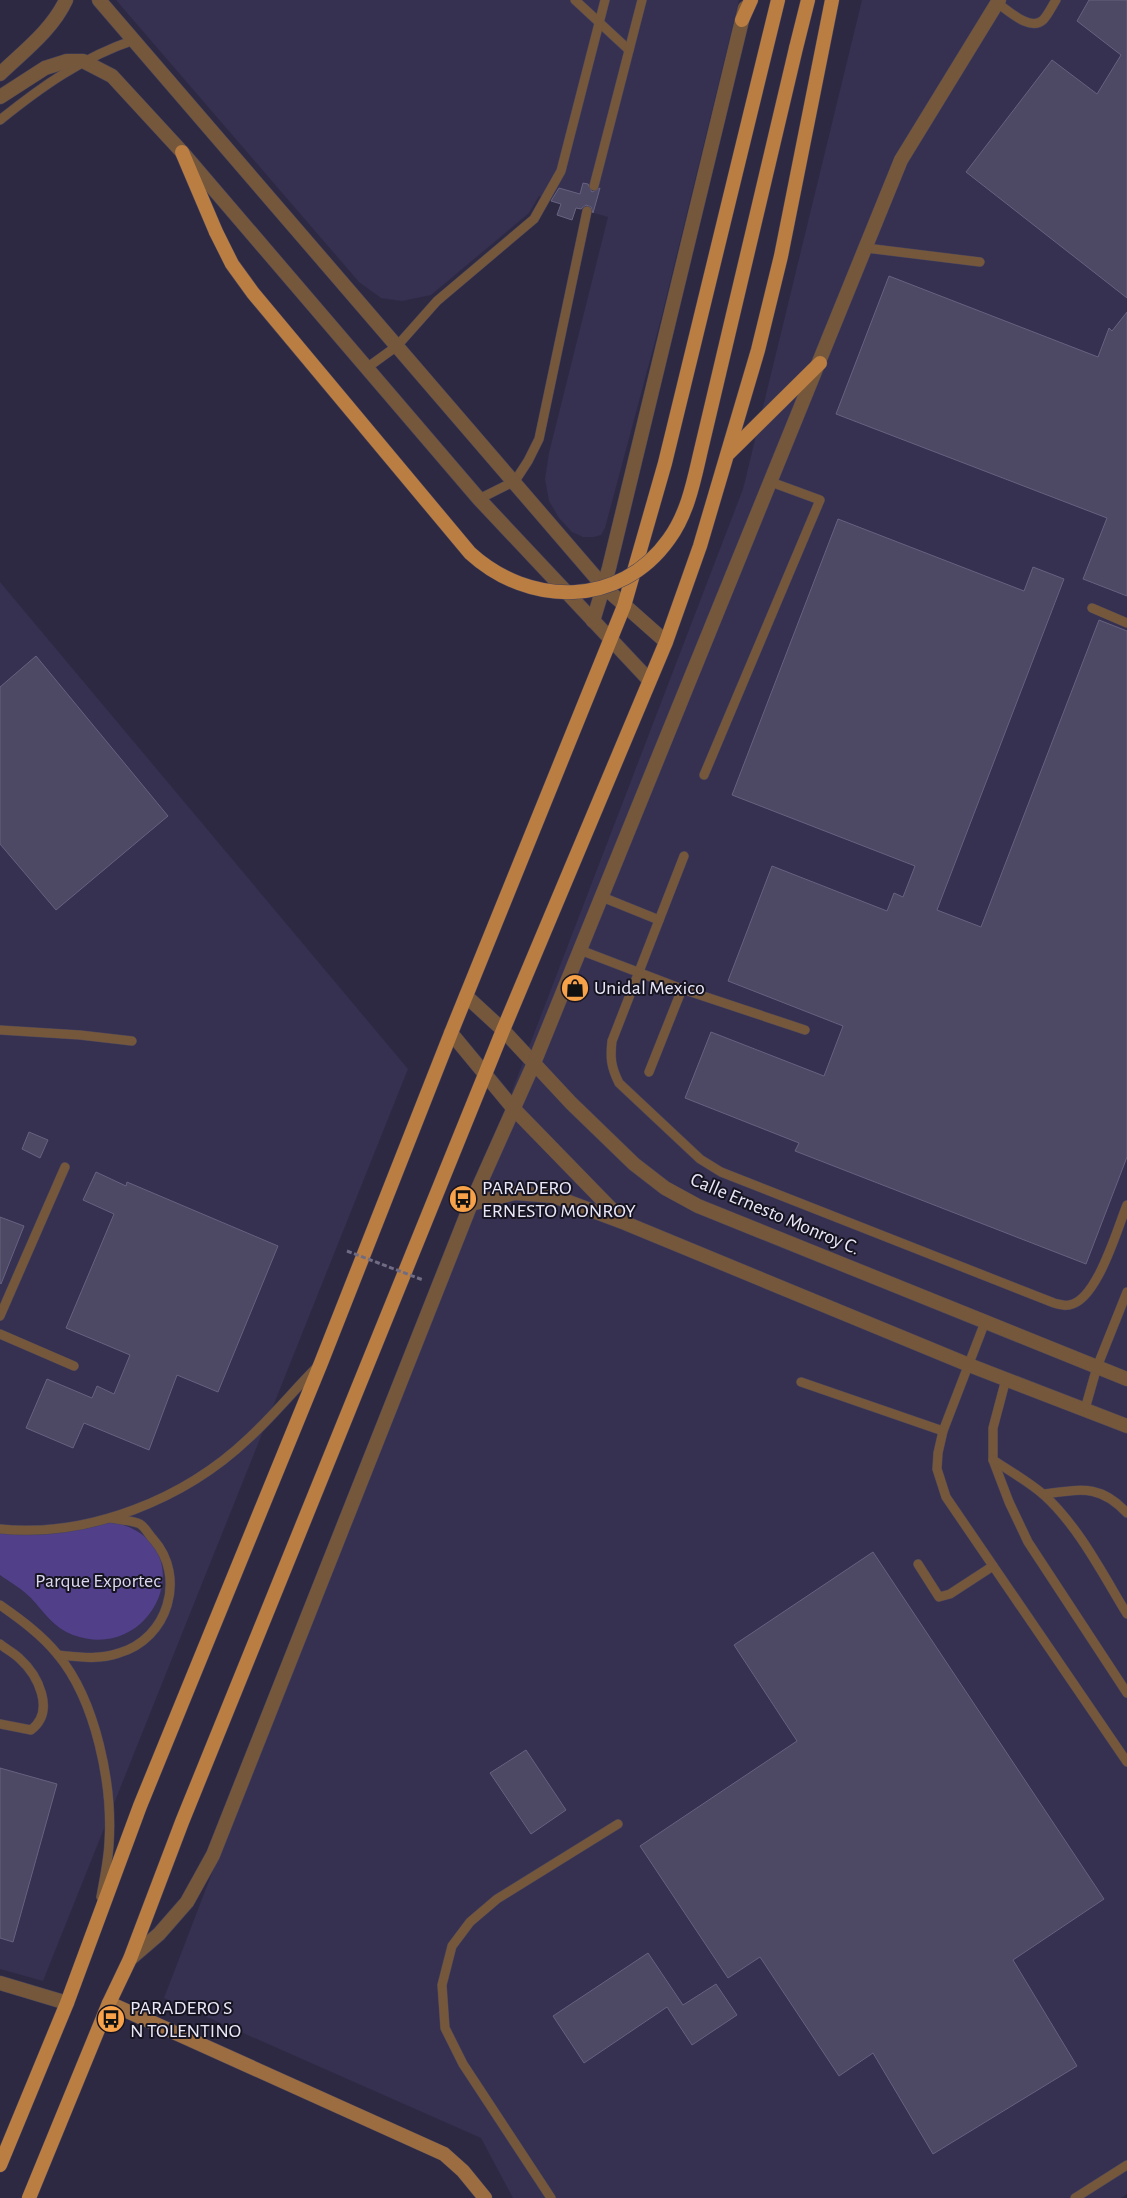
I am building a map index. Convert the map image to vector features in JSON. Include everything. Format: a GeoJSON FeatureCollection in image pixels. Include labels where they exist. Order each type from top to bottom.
{"type":"FeatureCollection","features":[{"type":"Feature","properties":{"kind":"main road"},"geometry":{"type":"LineString","coordinates":[[742,20],[751,0]]}},
{"type":"Feature","properties":{"kind":"main road"},"geometry":{"type":"LineString","coordinates":[[0,2164],[67,2003],[140,1806],[321,1363],[450,1033],[624,606],[665,463],[778,0]]}},
{"type":"Feature","properties":{"kind":"main road"},"geometry":{"type":"LineString","coordinates":[[182,152],[216,232],[232,264],[253,293],[470,553],[498,575],[532,589],[569,592],[587,591],[604,587],[626,577],[657,554],[669,539],[683,515],[701,450],[808,0]]}},
{"type":"Feature","properties":{"kind":"main road"},"geometry":{"type":"LineString","coordinates":[[29,2198],[109,2003],[130,1960],[186,1812],[503,1030],[666,642],[700,546],[758,350],[781,256],[832,0]]}},
{"type":"Feature","properties":{"kind":"main road"},"geometry":{"type":"LineString","coordinates":[[727,455],[820,363]]}},
{"type":"Feature","properties":{"kind":"main road"},"geometry":{"type":"LineString","coordinates":[[109,2003],[444,2154],[463,2171],[485,2198]]}},
{"type":"Feature","properties":{"kind":"street"},"geometry":{"type":"LineString","coordinates":[[0,74],[49,26],[59,14],[66,0]]}},
{"type":"Feature","properties":{"kind":"street"},"geometry":{"type":"LineString","coordinates":[[99,0],[604,587],[666,642]]}},
{"type":"Feature","properties":{"kind":"street"},"geometry":{"type":"LineString","coordinates":[[593,621],[604,587],[746,0]]}},
{"type":"Feature","properties":{"kind":"street"},"geometry":{"type":"LineString","coordinates":[[828,18],[836,0]]}},
{"type":"Feature","properties":{"kind":"street"},"geometry":{"type":"LineString","coordinates":[[130,1960],[159,1934],[187,1902],[213,1855],[472,1204],[534,1063],[901,160],[998,2]]}},
{"type":"Feature","properties":{"kind":"street"},"geometry":{"type":"LineString","coordinates":[[0,97],[45,68],[67,61],[83,61],[112,76],[182,152],[368,367],[479,499],[610,641],[649,680]]}},
{"type":"Feature","properties":{"kind":"street","name":"Calle Ernesto Monroy C."},"geometry":{"type":"LineString","coordinates":[[466,996],[503,1030],[571,1103],[634,1164],[665,1188],[698,1206],[1127,1379]]}},
{"type":"Feature","properties":{"kind":"street"},"geometry":{"type":"LineString","coordinates":[[450,1033],[513,1108],[625,1223]]}},
{"type":"Feature","properties":{"kind":"street"},"geometry":{"type":"LineString","coordinates":[[472,1204],[515,1193],[553,1196],[625,1223],[969,1365],[1085,1408],[1127,1426]]}},
{"type":"Feature","properties":{"kind":"street"},"geometry":{"type":"LineString","coordinates":[[0,1983],[67,2003]]}},
{"type":"Feature","properties":{"kind":"lane"},"geometry":{"type":"LineString","coordinates":[[575,0],[630,50]]}},
{"type":"Feature","properties":{"kind":"lane"},"geometry":{"type":"LineString","coordinates":[[368,367],[397,346],[437,301],[534,219],[546,200],[565,159],[605,0]]}},
{"type":"Feature","properties":{"kind":"lane"},"geometry":{"type":"LineString","coordinates":[[594,186],[642,0]]}},
{"type":"Feature","properties":{"kind":"lane"},"geometry":{"type":"LineString","coordinates":[[998,2],[1028,23],[1036,24],[1042,21],[1056,0]]}},
{"type":"Feature","properties":{"kind":"lane"},"geometry":{"type":"LineString","coordinates":[[0,120],[36,91],[83,61],[134,40]]}},
{"type":"Feature","properties":{"kind":"lane"},"geometry":{"type":"LineString","coordinates":[[479,499],[514,482],[528,461],[539,439],[587,211]]}},
{"type":"Feature","properties":{"kind":"lane"},"geometry":{"type":"LineString","coordinates":[[866,248],[980,262]]}},
{"type":"Feature","properties":{"kind":"lane"},"geometry":{"type":"LineString","coordinates":[[704,775],[820,500],[771,482]]}},
{"type":"Feature","properties":{"kind":"lane"},"geometry":{"type":"LineString","coordinates":[[1092,608],[1127,623]]}},
{"type":"Feature","properties":{"kind":"lane"},"geometry":{"type":"LineString","coordinates":[[684,856],[612,1041],[611,1068],[619,1083],[700,1159],[721,1172],[993,1280],[1054,1303],[1070,1305],[1084,1297],[1096,1280],[1127,1205]]}},
{"type":"Feature","properties":{"kind":"lane"},"geometry":{"type":"LineString","coordinates":[[602,897],[659,920]]}},
{"type":"Feature","properties":{"kind":"lane"},"geometry":{"type":"LineString","coordinates":[[580,950],[682,989],[805,1030]]}},
{"type":"Feature","properties":{"kind":"lane"},"geometry":{"type":"LineString","coordinates":[[649,1072],[682,989]]}},
{"type":"Feature","properties":{"kind":"lane"},"geometry":{"type":"LineString","coordinates":[[0,1030],[80,1035],[132,1041]]}},
{"type":"Feature","properties":{"kind":"lane"},"geometry":{"type":"LineString","coordinates":[[0,1316],[65,1167]]}},
{"type":"Feature","properties":{"kind":"lane"},"geometry":{"type":"LineString","coordinates":[[1085,1408],[1097,1367],[1127,1292]]}},
{"type":"Feature","properties":{"kind":"lane"},"geometry":{"type":"LineString","coordinates":[[985,1322],[943,1431],[938,1453],[937,1469],[940,1483],[946,1497],[1127,1762]]}},
{"type":"Feature","properties":{"kind":"lane"},"geometry":{"type":"LineString","coordinates":[[0,1334],[74,1366]]}},
{"type":"Feature","properties":{"kind":"lane"},"geometry":{"type":"LineString","coordinates":[[0,1529],[22,1531],[110,1518],[168,1495],[203,1475],[249,1438],[321,1363]]}},
{"type":"Feature","properties":{"kind":"lane"},"geometry":{"type":"LineString","coordinates":[[1006,1379],[993,1428],[993,1460],[1009,1502],[1028,1542],[1127,1693]]}},
{"type":"Feature","properties":{"kind":"lane"},"geometry":{"type":"LineString","coordinates":[[801,1382],[943,1431]]}},
{"type":"Feature","properties":{"kind":"lane"},"geometry":{"type":"LineString","coordinates":[[993,1460],[1043,1494],[1064,1518],[1085,1546],[1127,1614]]}},
{"type":"Feature","properties":{"kind":"lane"},"geometry":{"type":"LineString","coordinates":[[1043,1494],[1079,1490],[1098,1491],[1111,1496],[1127,1512]]}},
{"type":"Feature","properties":{"kind":"lane"},"geometry":{"type":"LineString","coordinates":[[58,1655],[96,1658],[120,1653],[138,1644],[161,1620],[172,1592],[169,1566],[160,1547],[140,1524],[110,1518]]}},
{"type":"Feature","properties":{"kind":"lane"},"geometry":{"type":"LineString","coordinates":[[918,1564],[939,1597],[950,1594],[993,1566]]}},
{"type":"Feature","properties":{"kind":"lane"},"geometry":{"type":"LineString","coordinates":[[0,1605],[22,1621],[58,1655],[82,1694],[99,1746],[108,1795],[109,1844],[98,1917]]}},
{"type":"Feature","properties":{"kind":"lane"},"geometry":{"type":"LineString","coordinates":[[0,1644],[20,1658],[39,1684],[44,1702],[43,1713],[37,1725],[31,1730],[0,1724]]}},
{"type":"Feature","properties":{"kind":"lane"},"geometry":{"type":"LineString","coordinates":[[551,2198],[463,2064],[445,2028],[442,1985],[452,1946],[470,1922],[497,1899],[618,1824]]}},
{"type":"Feature","properties":{"kind":"lane"},"geometry":{"type":"LineString","coordinates":[[1075,2198],[1127,2165]]}},
{"type":"Feature","properties":{"kind":"path"},"geometry":{"type":"LineString","coordinates":[[347,1251],[423,1280]]}},
{"type":"Feature","properties":{"kind":"shaded area"},"geometry":{"type":"Polygon","coordinates":[[[116,0],[739,0],[661,319],[605,528],[601,535],[583,537],[572,532],[559,518],[549,501],[545,479],[549,453],[608,217],[576,208],[572,220],[557,215],[561,204],[539,196],[529,213],[431,295],[402,301],[381,298],[359,282],[116,0]]]}},
{"type":"Feature","properties":{"kind":"shaded area"},"geometry":{"type":"Polygon","coordinates":[[[862,0],[1127,0],[1127,2194],[1121,2198],[513,2198],[481,2138],[164,1998],[743,489],[862,0]]]}},
{"type":"Feature","properties":{"kind":"shaded area"},"geometry":{"type":"Polygon","coordinates":[[[0,582],[408,1069],[43,1981],[0,1969],[0,582]]]}},
{"type":"Feature","properties":{"kind":"green space","name":"Parque Exportec"},"geometry":{"type":"Polygon","coordinates":[[[112,1522],[141,1534],[157,1552],[163,1574],[159,1597],[147,1617],[127,1633],[102,1640],[66,1632],[50,1619],[31,1598],[0,1575],[0,1531],[112,1522]]]}},
{"type":"Feature","properties":{"kind":"building"},"geometry":{"type":"Polygon","coordinates":[[[1089,0],[1127,0],[1127,298],[966,172],[1052,60],[1097,94],[1121,55],[1077,21],[1089,0]]]}},
{"type":"Feature","properties":{"kind":"building"},"geometry":{"type":"Polygon","coordinates":[[[583,183],[588,184],[592,192],[600,188],[593,213],[591,207],[586,205],[581,209],[576,208],[572,220],[557,215],[561,204],[551,201],[559,188],[580,194],[583,183]]]}},
{"type":"Feature","properties":{"kind":"building"},"geometry":{"type":"Polygon","coordinates":[[[889,276],[1098,357],[1109,328],[1112,331],[1127,312],[1127,596],[1083,579],[1107,518],[836,414],[889,276]]]}},
{"type":"Feature","properties":{"kind":"building"},"geometry":{"type":"Polygon","coordinates":[[[838,519],[1024,591],[1033,567],[1064,579],[937,910],[981,927],[1099,620],[1127,631],[1127,1157],[1086,1264],[795,1151],[799,1143],[685,1098],[711,1032],[824,1076],[843,1026],[728,981],[772,866],[887,911],[894,893],[903,897],[915,866],[732,795],[838,519]]]}},
{"type":"Feature","properties":{"kind":"building"},"geometry":{"type":"Polygon","coordinates":[[[36,656],[168,816],[56,910],[0,844],[0,687],[36,656]]]}},
{"type":"Feature","properties":{"kind":"building"},"geometry":{"type":"Polygon","coordinates":[[[29,1132],[48,1140],[40,1158],[22,1149],[29,1132]]]}},
{"type":"Feature","properties":{"kind":"building"},"geometry":{"type":"Polygon","coordinates":[[[96,1172],[126,1186],[127,1182],[278,1246],[218,1392],[177,1375],[149,1450],[84,1423],[73,1448],[26,1428],[47,1379],[92,1398],[97,1386],[114,1394],[130,1355],[66,1328],[114,1214],[83,1200],[96,1172]]]}},
{"type":"Feature","properties":{"kind":"building"},"geometry":{"type":"Polygon","coordinates":[[[0,1217],[24,1226],[1,1284],[0,1283],[0,1217]]]}},
{"type":"Feature","properties":{"kind":"building"},"geometry":{"type":"Polygon","coordinates":[[[873,1552],[1104,1899],[1013,1960],[1077,2066],[933,2154],[873,2053],[839,2076],[760,1957],[728,1978],[640,1846],[797,1741],[734,1645],[873,1552]]]}},
{"type":"Feature","properties":{"kind":"building"},"geometry":{"type":"Polygon","coordinates":[[[526,1750],[566,1810],[531,1834],[490,1773],[526,1750]]]}},
{"type":"Feature","properties":{"kind":"building"},"geometry":{"type":"Polygon","coordinates":[[[0,1768],[57,1784],[13,1942],[0,1938],[0,1768]]]}},
{"type":"Feature","properties":{"kind":"building"},"geometry":{"type":"Polygon","coordinates":[[[648,1953],[683,2005],[716,1984],[737,2015],[692,2045],[667,2007],[584,2063],[553,2016],[648,1953]]]}},
{"type":"Feature","properties":{"kind":"place","name":"Unidal Mexico"},"geometry":{"type":"Point","coordinates":[575,988]}},
{"type":"Feature","properties":{"kind":"place","name":"PARADERO ERNESTO MONROY"},"geometry":{"type":"Point","coordinates":[463,1199]}},
{"type":"Feature","properties":{"kind":"place","name":"PARADERO S N TOLENTINO"},"geometry":{"type":"Point","coordinates":[111,2019]}}]}
